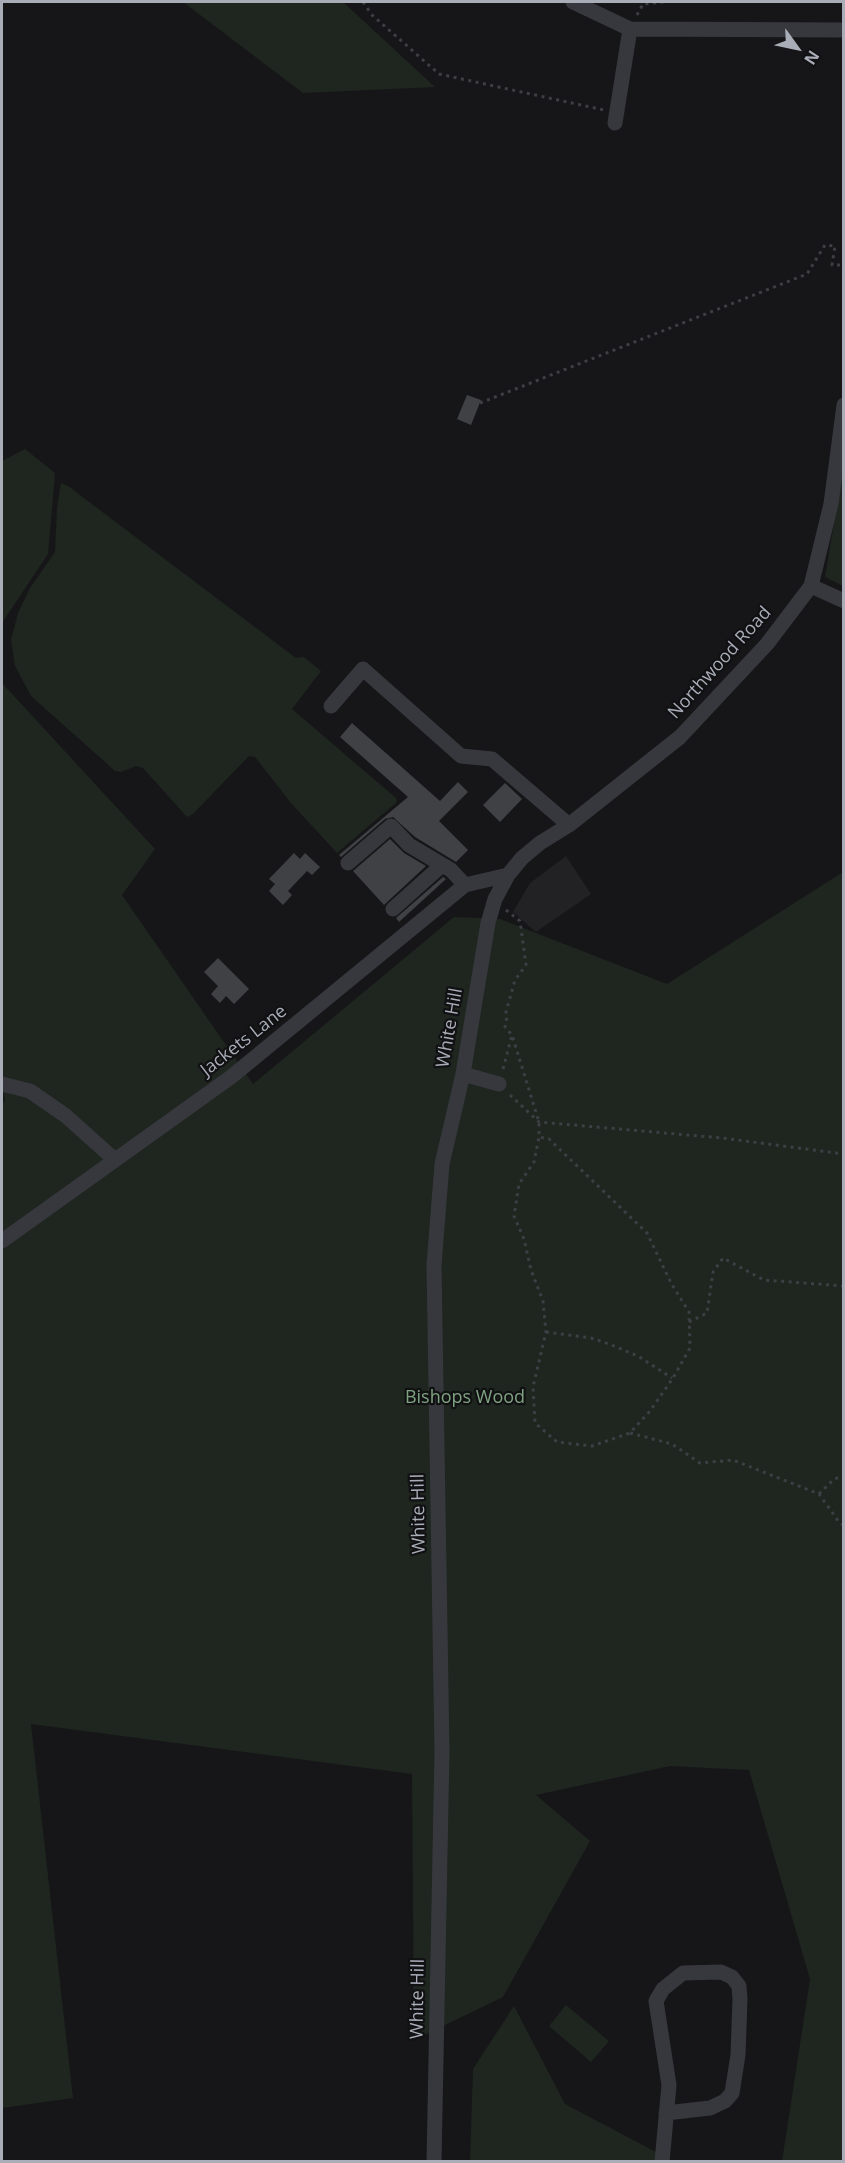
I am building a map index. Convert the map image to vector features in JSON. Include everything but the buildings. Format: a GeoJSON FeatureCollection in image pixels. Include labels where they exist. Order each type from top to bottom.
{"type":"FeatureCollection","features":[{"type":"Feature","properties":{"kind":"street"},"geometry":{"type":"LineString","coordinates":[[573,2],[630,29],[843,30]]}},
{"type":"Feature","properties":{"kind":"street"},"geometry":{"type":"LineString","coordinates":[[616,118],[630,29]]}},
{"type":"Feature","properties":{"kind":"street","name":"Northwood Road"},"geometry":{"type":"LineString","coordinates":[[508,875],[522,858],[569,825],[680,737],[767,644],[811,586],[831,504],[843,405]]}},
{"type":"Feature","properties":{"kind":"street"},"geometry":{"type":"LineString","coordinates":[[811,586],[843,601]]}},
{"type":"Feature","properties":{"kind":"street"},"geometry":{"type":"LineString","coordinates":[[331,706],[363,669],[461,756],[492,759],[569,825]]}},
{"type":"Feature","properties":{"kind":"street"},"geometry":{"type":"LineString","coordinates":[[348,863],[391,826],[409,845],[451,870],[465,885]]}},
{"type":"Feature","properties":{"kind":"street"},"geometry":{"type":"LineString","coordinates":[[393,909],[442,865]]}},
{"type":"Feature","properties":{"kind":"street","name":"Jackets Lane"},"geometry":{"type":"LineString","coordinates":[[2,1241],[231,1077],[465,885],[508,875]]}},
{"type":"Feature","properties":{"kind":"street","name":"White Hill"},"geometry":{"type":"LineString","coordinates":[[434,2162],[442,1751],[434,1265],[442,1164],[463,1074],[488,923],[493,905],[508,875]]}},
{"type":"Feature","properties":{"kind":"street"},"geometry":{"type":"LineString","coordinates":[[463,1074],[499,1084]]}},
{"type":"Feature","properties":{"kind":"street"},"geometry":{"type":"LineString","coordinates":[[2,1084],[30,1091],[66,1116],[115,1160]]}},
{"type":"Feature","properties":{"kind":"street"},"geometry":{"type":"LineString","coordinates":[[662,2162],[666,2113],[669,2085],[656,2001],[663,1989],[683,1973],[722,1972],[732,1977],[738,1986],[740,1999],[738,2055],[732,2093],[725,2101],[710,2108],[666,2113]]}},
{"type":"Feature","properties":{"kind":"path"},"geometry":{"type":"LineString","coordinates":[[363,2],[372,15],[439,74],[616,118]]}},
{"type":"Feature","properties":{"kind":"path"},"geometry":{"type":"LineString","coordinates":[[630,29],[643,4],[664,2]]}},
{"type":"Feature","properties":{"kind":"path"},"geometry":{"type":"LineString","coordinates":[[480,403],[807,274],[825,245],[835,246],[832,265],[843,266]]}},
{"type":"Feature","properties":{"kind":"path"},"geometry":{"type":"LineString","coordinates":[[493,905],[505,909],[520,921],[526,964],[515,980],[506,1012],[505,1027],[512,1035],[539,1122],[539,1137],[534,1162],[519,1184],[514,1216],[524,1239],[531,1270],[543,1301],[546,1332],[533,1387],[536,1423],[557,1442],[592,1446],[630,1433],[650,1411],[690,1348],[689,1311],[671,1283],[647,1233],[549,1139],[539,1137]]}},
{"type":"Feature","properties":{"kind":"path"},"geometry":{"type":"LineString","coordinates":[[512,1035],[499,1084],[539,1122],[722,1138],[843,1154]]}},
{"type":"Feature","properties":{"kind":"path"},"geometry":{"type":"LineString","coordinates":[[689,1322],[707,1313],[713,1272],[723,1258],[764,1280],[843,1286]]}},
{"type":"Feature","properties":{"kind":"path"},"geometry":{"type":"LineString","coordinates":[[546,1332],[591,1338],[609,1344],[638,1356],[673,1378]]}},
{"type":"Feature","properties":{"kind":"path"},"geometry":{"type":"LineString","coordinates":[[630,1433],[672,1444],[700,1463],[733,1460],[819,1494],[843,1526]]}},
{"type":"Feature","properties":{"kind":"path"},"geometry":{"type":"LineString","coordinates":[[819,1494],[834,1479],[843,1476]]}},
{"type":"Feature","properties":{"kind":"shaded area"},"geometry":{"type":"Polygon","coordinates":[[[566,856],[591,894],[536,932],[513,912],[530,883],[566,856]]]}},
{"type":"Feature","properties":{"kind":"green space"},"geometry":{"type":"Polygon","coordinates":[[[183,2],[343,2],[435,87],[303,93],[183,2]]]}},
{"type":"Feature","properties":{"kind":"green space"},"geometry":{"type":"Polygon","coordinates":[[[25,449],[55,473],[48,554],[2,623],[2,461],[25,449]]]}},
{"type":"Feature","properties":{"kind":"green space"},"geometry":{"type":"Polygon","coordinates":[[[843,469],[843,586],[825,577],[843,469]]]}},
{"type":"Feature","properties":{"kind":"green space"},"geometry":{"type":"Polygon","coordinates":[[[61,483],[296,658],[304,657],[321,671],[292,709],[396,798],[397,802],[337,853],[291,803],[255,757],[249,756],[193,814],[187,817],[143,768],[136,766],[121,772],[115,771],[31,696],[15,666],[11,640],[18,613],[30,588],[55,552],[57,508],[61,483]]]}},
{"type":"Feature","properties":{"kind":"green space","name":"Bishops Wood"},"geometry":{"type":"Polygon","coordinates":[[[2,683],[155,849],[122,895],[253,1084],[454,917],[500,919],[667,984],[843,872],[843,2161],[782,2161],[810,1979],[749,1770],[670,1766],[536,1795],[590,1841],[503,1997],[414,2040],[412,1774],[31,1724],[73,2098],[2,2108],[2,1103],[5,1101],[2,1085],[2,683]]]}},
{"type":"Feature","properties":{"kind":"green space"},"geometry":{"type":"Polygon","coordinates":[[[566,2005],[609,2041],[591,2062],[549,2026],[566,2005]]]}},
{"type":"Feature","properties":{"kind":"green space"},"geometry":{"type":"Polygon","coordinates":[[[514,2006],[565,2104],[673,2161],[470,2162],[473,2069],[514,2006]]]}}]}
